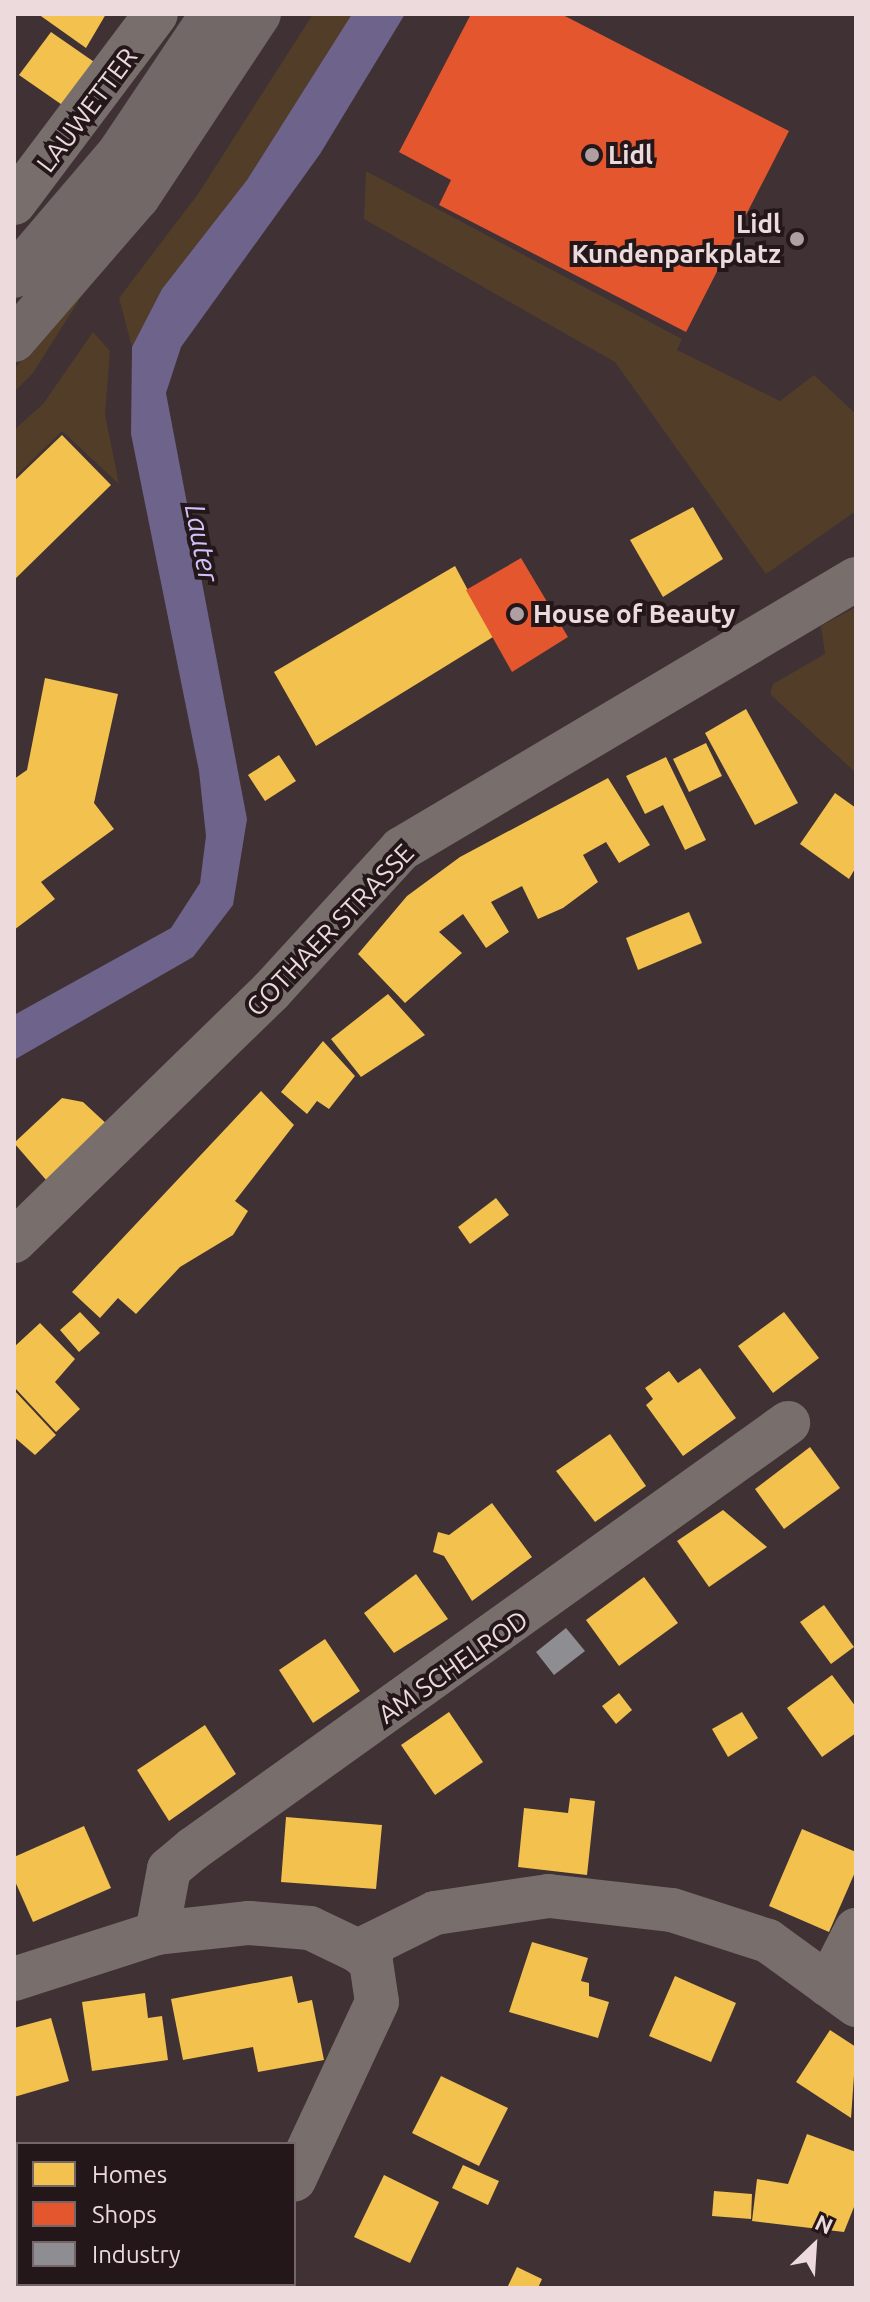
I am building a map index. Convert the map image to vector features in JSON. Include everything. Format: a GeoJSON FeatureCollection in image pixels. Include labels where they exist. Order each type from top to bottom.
{"type":"FeatureCollection","features":[{"type":"Feature","properties":{"kind":"main road"},"geometry":{"type":"LineString","coordinates":[[14,276],[119,153],[212,14]]}},
{"type":"Feature","properties":{"kind":"main road"},"geometry":{"type":"LineString","coordinates":[[14,340],[138,197],[259,14]]}},
{"type":"Feature","properties":{"kind":"street","name":"LAUWETTER"},"geometry":{"type":"LineString","coordinates":[[14,203],[156,14]]}},
{"type":"Feature","properties":{"kind":"street","name":"GOTHAER STRASSE"},"geometry":{"type":"LineString","coordinates":[[14,1241],[271,991],[401,849],[856,579]]}},
{"type":"Feature","properties":{"kind":"street","name":"AM SCHELROD"},"geometry":{"type":"LineString","coordinates":[[157,1933],[169,1869],[193,1849],[788,1423]]}},
{"type":"Feature","properties":{"kind":"street"},"geometry":{"type":"LineString","coordinates":[[358,1951],[435,1913],[549,1896],[672,1910],[768,1941],[842,1995],[856,1930]]}},
{"type":"Feature","properties":{"kind":"street"},"geometry":{"type":"LineString","coordinates":[[14,1979],[157,1933],[249,1923],[310,1928],[358,1951],[371,1962],[377,2002],[296,2176]]}},
{"type":"Feature","properties":{"kind":"shaded area"},"geometry":{"type":"Polygon","coordinates":[[[313,14],[352,14],[247,180],[162,289],[132,347],[119,298],[198,194],[313,14]]]}},
{"type":"Feature","properties":{"kind":"shaded area"},"geometry":{"type":"Polygon","coordinates":[[[352,14],[405,14],[320,154],[181,347],[166,393],[247,819],[233,905],[193,957],[14,1060],[14,1015],[171,928],[200,883],[206,836],[199,771],[131,434],[132,347],[162,289],[247,180],[352,14]]]}},
{"type":"Feature","properties":{"kind":"shaded area"},"geometry":{"type":"Polygon","coordinates":[[[366,171],[682,339],[677,350],[780,401],[814,375],[856,414],[856,511],[766,574],[615,362],[364,219],[366,171]]]}},
{"type":"Feature","properties":{"kind":"shaded area"},"geometry":{"type":"Polygon","coordinates":[[[83,294],[33,373],[14,392],[14,369],[83,294]]]}},
{"type":"Feature","properties":{"kind":"shaded area"},"geometry":{"type":"Polygon","coordinates":[[[93,332],[110,351],[105,415],[119,484],[62,431],[14,478],[14,430],[43,404],[93,332]]]}},
{"type":"Feature","properties":{"kind":"shaded area"},"geometry":{"type":"Polygon","coordinates":[[[856,607],[856,773],[770,694],[773,684],[825,654],[821,626],[856,607]]]}},
{"type":"Feature","properties":{"kind":"building: Homes"},"geometry":{"type":"Polygon","coordinates":[[[38,14],[106,14],[86,48],[38,14]]]}},
{"type":"Feature","properties":{"kind":"building: Homes"},"geometry":{"type":"Polygon","coordinates":[[[51,32],[100,66],[68,109],[19,75],[51,32]]]}},
{"type":"Feature","properties":{"kind":"building: Homes"},"geometry":{"type":"Polygon","coordinates":[[[62,435],[111,485],[14,580],[14,481],[62,435]]]}},
{"type":"Feature","properties":{"kind":"building: Homes"},"geometry":{"type":"Polygon","coordinates":[[[693,507],[723,559],[663,597],[630,540],[693,507]]]}},
{"type":"Feature","properties":{"kind":"building: Homes"},"geometry":{"type":"Polygon","coordinates":[[[455,566],[493,637],[316,746],[274,672],[455,566]]]}},
{"type":"Feature","properties":{"kind":"building: Homes"},"geometry":{"type":"Polygon","coordinates":[[[45,678],[118,694],[94,803],[114,829],[41,882],[55,899],[14,930],[14,779],[27,770],[45,678]]]}},
{"type":"Feature","properties":{"kind":"building: Homes"},"geometry":{"type":"Polygon","coordinates":[[[746,709],[798,803],[755,825],[705,733],[746,709]]]}},
{"type":"Feature","properties":{"kind":"building: Homes"},"geometry":{"type":"Polygon","coordinates":[[[706,743],[722,776],[689,792],[673,759],[706,743]]]}},
{"type":"Feature","properties":{"kind":"building: Homes"},"geometry":{"type":"Polygon","coordinates":[[[279,755],[296,781],[265,801],[248,775],[279,755]]]}},
{"type":"Feature","properties":{"kind":"building: Homes"},"geometry":{"type":"Polygon","coordinates":[[[666,757],[706,840],[685,850],[663,805],[645,814],[626,776],[666,757]]]}},
{"type":"Feature","properties":{"kind":"building: Homes"},"geometry":{"type":"Polygon","coordinates":[[[608,778],[650,845],[619,863],[606,842],[583,855],[598,882],[563,908],[538,919],[522,886],[491,902],[509,932],[486,948],[463,914],[439,932],[462,953],[405,1003],[358,954],[407,896],[460,857],[608,778]]]}},
{"type":"Feature","properties":{"kind":"building: Homes"},"geometry":{"type":"Polygon","coordinates":[[[835,793],[856,808],[856,867],[849,879],[800,844],[835,793]]]}},
{"type":"Feature","properties":{"kind":"building: Homes"},"geometry":{"type":"Polygon","coordinates":[[[689,912],[702,943],[638,970],[626,938],[689,912]]]}},
{"type":"Feature","properties":{"kind":"building: Homes"},"geometry":{"type":"Polygon","coordinates":[[[388,994],[425,1035],[361,1077],[331,1039],[388,994]]]}},
{"type":"Feature","properties":{"kind":"building: Homes"},"geometry":{"type":"Polygon","coordinates":[[[323,1041],[355,1076],[329,1109],[317,1101],[307,1114],[281,1092],[323,1041]]]}},
{"type":"Feature","properties":{"kind":"building: Homes"},"geometry":{"type":"Polygon","coordinates":[[[261,1091],[294,1125],[235,1201],[248,1211],[233,1235],[180,1267],[136,1314],[118,1298],[100,1318],[72,1292],[261,1091]]]}},
{"type":"Feature","properties":{"kind":"building: Homes"},"geometry":{"type":"Polygon","coordinates":[[[62,1098],[83,1102],[110,1127],[47,1181],[14,1143],[62,1098]]]}},
{"type":"Feature","properties":{"kind":"building: Homes"},"geometry":{"type":"Polygon","coordinates":[[[496,1198],[509,1215],[470,1244],[458,1227],[496,1198]]]}},
{"type":"Feature","properties":{"kind":"building: Homes"},"geometry":{"type":"Polygon","coordinates":[[[80,1312],[100,1333],[79,1352],[60,1330],[80,1312]]]}},
{"type":"Feature","properties":{"kind":"building: Homes"},"geometry":{"type":"Polygon","coordinates":[[[784,1312],[819,1358],[773,1393],[738,1346],[784,1312]]]}},
{"type":"Feature","properties":{"kind":"building: Homes"},"geometry":{"type":"Polygon","coordinates":[[[40,1323],[75,1359],[55,1382],[80,1409],[56,1432],[14,1387],[14,1347],[40,1323]]]}},
{"type":"Feature","properties":{"kind":"building: Homes"},"geometry":{"type":"Polygon","coordinates":[[[700,1368],[736,1418],[683,1456],[646,1405],[653,1399],[645,1388],[669,1371],[678,1383],[700,1368]]]}},
{"type":"Feature","properties":{"kind":"building: Homes"},"geometry":{"type":"Polygon","coordinates":[[[14,1390],[56,1435],[35,1455],[14,1437],[14,1390]]]}},
{"type":"Feature","properties":{"kind":"building: Homes"},"geometry":{"type":"Polygon","coordinates":[[[610,1434],[646,1486],[595,1522],[556,1471],[610,1434]]]}},
{"type":"Feature","properties":{"kind":"building: Homes"},"geometry":{"type":"Polygon","coordinates":[[[810,1447],[840,1488],[784,1529],[755,1489],[810,1447]]]}},
{"type":"Feature","properties":{"kind":"building: Homes"},"geometry":{"type":"Polygon","coordinates":[[[492,1503],[532,1557],[472,1601],[444,1556],[433,1552],[438,1532],[449,1535],[492,1503]]]}},
{"type":"Feature","properties":{"kind":"building: Homes"},"geometry":{"type":"Polygon","coordinates":[[[723,1510],[767,1547],[709,1587],[677,1541],[723,1510]]]}},
{"type":"Feature","properties":{"kind":"building: Homes"},"geometry":{"type":"Polygon","coordinates":[[[416,1574],[448,1619],[394,1653],[364,1613],[416,1574]]]}},
{"type":"Feature","properties":{"kind":"building: Homes"},"geometry":{"type":"Polygon","coordinates":[[[644,1577],[678,1623],[619,1666],[586,1620],[644,1577]]]}},
{"type":"Feature","properties":{"kind":"building: Homes"},"geometry":{"type":"Polygon","coordinates":[[[824,1605],[854,1647],[831,1664],[800,1622],[824,1605]]]}},
{"type":"Feature","properties":{"kind":"building: Homes"},"geometry":{"type":"Polygon","coordinates":[[[325,1639],[360,1691],[313,1723],[279,1670],[325,1639]]]}},
{"type":"Feature","properties":{"kind":"building: Homes"},"geometry":{"type":"Polygon","coordinates":[[[832,1675],[856,1707],[856,1733],[822,1757],[787,1708],[832,1675]]]}},
{"type":"Feature","properties":{"kind":"building: Homes"},"geometry":{"type":"Polygon","coordinates":[[[619,1693],[632,1710],[616,1724],[602,1706],[619,1693]]]}},
{"type":"Feature","properties":{"kind":"building: Homes"},"geometry":{"type":"Polygon","coordinates":[[[449,1712],[483,1762],[435,1795],[401,1745],[449,1712]]]}},
{"type":"Feature","properties":{"kind":"building: Homes"},"geometry":{"type":"Polygon","coordinates":[[[742,1712],[758,1738],[728,1757],[712,1729],[742,1712]]]}},
{"type":"Feature","properties":{"kind":"building: Homes"},"geometry":{"type":"Polygon","coordinates":[[[205,1725],[236,1774],[169,1821],[137,1770],[205,1725]]]}},
{"type":"Feature","properties":{"kind":"building: Homes"},"geometry":{"type":"Polygon","coordinates":[[[570,1798],[595,1801],[587,1875],[518,1867],[524,1808],[568,1813],[570,1798]]]}},
{"type":"Feature","properties":{"kind":"building: Homes"},"geometry":{"type":"Polygon","coordinates":[[[286,1817],[382,1825],[376,1889],[281,1882],[286,1817]]]}},
{"type":"Feature","properties":{"kind":"building: Homes"},"geometry":{"type":"Polygon","coordinates":[[[84,1826],[111,1888],[33,1922],[14,1879],[14,1857],[84,1826]]]}},
{"type":"Feature","properties":{"kind":"building: Homes"},"geometry":{"type":"Polygon","coordinates":[[[802,1829],[856,1852],[856,1870],[829,1932],[769,1906],[802,1829]]]}},
{"type":"Feature","properties":{"kind":"building: Homes"},"geometry":{"type":"Polygon","coordinates":[[[532,1942],[588,1958],[581,1981],[589,1983],[589,1996],[609,2002],[598,2038],[509,2012],[532,1942]]]}},
{"type":"Feature","properties":{"kind":"building: Homes"},"geometry":{"type":"Polygon","coordinates":[[[292,1976],[298,2003],[312,2000],[324,2060],[258,2072],[253,2047],[183,2060],[171,1999],[292,1976]]]}},
{"type":"Feature","properties":{"kind":"building: Homes"},"geometry":{"type":"Polygon","coordinates":[[[675,1976],[736,2003],[711,2062],[649,2036],[675,1976]]]}},
{"type":"Feature","properties":{"kind":"building: Homes"},"geometry":{"type":"Polygon","coordinates":[[[145,1993],[148,2018],[162,2016],[168,2060],[92,2071],[82,2002],[145,1993]]]}},
{"type":"Feature","properties":{"kind":"building: Homes"},"geometry":{"type":"Polygon","coordinates":[[[51,2018],[69,2081],[14,2097],[14,2028],[51,2018]]]}},
{"type":"Feature","properties":{"kind":"building: Homes"},"geometry":{"type":"Polygon","coordinates":[[[830,2030],[856,2047],[851,2118],[796,2082],[830,2030]]]}},
{"type":"Feature","properties":{"kind":"building: Homes"},"geometry":{"type":"Polygon","coordinates":[[[441,2076],[508,2108],[479,2166],[412,2133],[441,2076]]]}},
{"type":"Feature","properties":{"kind":"building: Homes"},"geometry":{"type":"Polygon","coordinates":[[[807,2134],[856,2152],[856,2202],[844,2232],[752,2221],[757,2179],[788,2184],[807,2134]]]}},
{"type":"Feature","properties":{"kind":"building: Homes"},"geometry":{"type":"Polygon","coordinates":[[[463,2165],[499,2181],[488,2205],[452,2188],[463,2165]]]}},
{"type":"Feature","properties":{"kind":"building: Homes"},"geometry":{"type":"Polygon","coordinates":[[[384,2175],[439,2202],[410,2263],[354,2237],[384,2175]]]}},
{"type":"Feature","properties":{"kind":"building: Homes"},"geometry":{"type":"Polygon","coordinates":[[[714,2191],[752,2194],[751,2219],[712,2216],[714,2191]]]}},
{"type":"Feature","properties":{"kind":"building: Homes"},"geometry":{"type":"Polygon","coordinates":[[[517,2267],[542,2279],[538,2288],[507,2288],[517,2267]]]}},
{"type":"Feature","properties":{"kind":"building: Homes"},"geometry":{"type":"Polygon","coordinates":[[[136,2286],[138,2288],[90,2288],[136,2286]]]}},
{"type":"Feature","properties":{"kind":"building: Shops"},"geometry":{"type":"Polygon","coordinates":[[[471,14],[561,14],[789,131],[686,332],[439,205],[451,180],[399,152],[471,14]]]}},
{"type":"Feature","properties":{"kind":"building: Shops","name":"House of Beauty"},"geometry":{"type":"Polygon","coordinates":[[[521,558],[568,637],[512,672],[466,590],[521,558]]]}},
{"type":"Feature","properties":{"kind":"building: Industry"},"geometry":{"type":"Polygon","coordinates":[[[566,1628],[585,1651],[554,1675],[536,1652],[566,1628]]]}},
{"type":"Feature","properties":{"kind":"place","name":"Lidl"},"geometry":{"type":"Point","coordinates":[592,155]}},
{"type":"Feature","properties":{"kind":"place","name":"Lidl Kundenparkplatz"},"geometry":{"type":"Point","coordinates":[797,239]}},
{"type":"Feature","properties":{"kind":"place","name":"House of Beauty"},"geometry":{"type":"Point","coordinates":[517,614]}},
{"type":"Feature","properties":{"kind":"water label","name":"Lauter"},"geometry":{"type":"Point","coordinates":[202,543]}}]}
